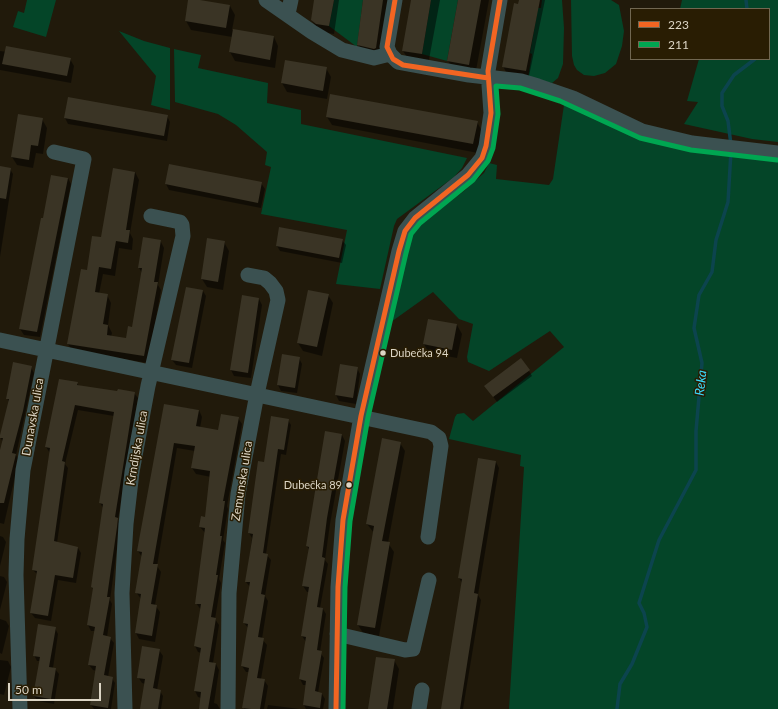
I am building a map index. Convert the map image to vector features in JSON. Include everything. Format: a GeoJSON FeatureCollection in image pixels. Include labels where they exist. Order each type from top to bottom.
{"type":"FeatureCollection","features":[{"type":"Feature","properties":{"kind":"street"},"geometry":{"type":"LineString","coordinates":[[266,0],[289,7],[312,32],[342,50],[374,58],[390,54]]}},
{"type":"Feature","properties":{"kind":"street"},"geometry":{"type":"LineString","coordinates":[[395,0],[387,47],[393,59],[403,65],[488,78],[521,81],[563,94],[642,131],[692,143],[778,153]]}},
{"type":"Feature","properties":{"kind":"street"},"geometry":{"type":"LineString","coordinates":[[336,709],[338,586],[343,520],[361,416],[399,251],[405,231],[415,218],[468,175],[482,158],[486,146],[491,113],[488,78],[490,55],[500,0]]}},
{"type":"Feature","properties":{"kind":"street","name":"Dunavska ulica"},"geometry":{"type":"LineString","coordinates":[[20,709],[16,575],[20,503],[30,428],[84,159],[54,152]]}},
{"type":"Feature","properties":{"kind":"street","name":"Krndijska ulica"},"geometry":{"type":"LineString","coordinates":[[125,709],[122,593],[124,546],[132,472],[151,371],[183,236],[182,225],[180,222],[151,216]]}},
{"type":"Feature","properties":{"kind":"street","name":"Zemunska ulica"},"geometry":{"type":"LineString","coordinates":[[228,709],[229,593],[238,494],[257,394],[278,300],[276,290],[264,278],[248,275]]}},
{"type":"Feature","properties":{"kind":"street"},"geometry":{"type":"LineString","coordinates":[[0,340],[151,371],[431,432],[439,438],[441,446],[428,537]]}},
{"type":"Feature","properties":{"kind":"street"},"geometry":{"type":"LineString","coordinates":[[337,634],[405,650],[413,648],[429,580]]}},
{"type":"Feature","properties":{"kind":"street"},"geometry":{"type":"LineString","coordinates":[[419,709],[422,690]]}},
{"type":"Feature","properties":{"kind":"green space"},"geometry":{"type":"Polygon","coordinates":[[[27,0],[56,0],[46,37],[13,27],[18,11],[24,13],[27,0]]]}},
{"type":"Feature","properties":{"kind":"green space"},"geometry":{"type":"Polygon","coordinates":[[[334,0],[363,0],[357,47],[329,26],[334,0]]]}},
{"type":"Feature","properties":{"kind":"green space"},"geometry":{"type":"Polygon","coordinates":[[[431,0],[458,0],[447,61],[422,54],[431,0]]]}},
{"type":"Feature","properties":{"kind":"green space"},"geometry":{"type":"Polygon","coordinates":[[[542,0],[562,0],[564,28],[563,64],[558,78],[552,83],[528,78],[532,54],[530,53],[538,8],[541,8],[542,0]]]}},
{"type":"Feature","properties":{"kind":"green space"},"geometry":{"type":"Polygon","coordinates":[[[571,0],[611,0],[619,5],[624,31],[622,46],[616,64],[605,73],[594,76],[584,75],[577,70],[574,65],[572,56],[571,0]]]}},
{"type":"Feature","properties":{"kind":"green space"},"geometry":{"type":"Polygon","coordinates":[[[682,0],[778,0],[778,142],[752,139],[684,124],[698,102],[687,101],[699,60],[770,60],[770,8],[680,8],[682,0]]]}},
{"type":"Feature","properties":{"kind":"green space"},"geometry":{"type":"Polygon","coordinates":[[[119,31],[144,41],[170,48],[170,110],[151,105],[156,76],[119,31]]]}},
{"type":"Feature","properties":{"kind":"green space"},"geometry":{"type":"Polygon","coordinates":[[[174,49],[201,55],[198,68],[268,83],[267,103],[301,110],[301,124],[467,158],[462,168],[454,177],[397,219],[394,226],[380,289],[336,284],[347,230],[261,214],[271,167],[265,165],[267,152],[236,125],[218,114],[175,102],[174,49]]]}},
{"type":"Feature","properties":{"kind":"green space"},"geometry":{"type":"Polygon","coordinates":[[[564,105],[645,139],[675,147],[778,162],[778,709],[509,709],[524,467],[520,466],[521,455],[449,439],[457,414],[464,413],[473,421],[564,347],[550,331],[489,371],[468,362],[467,357],[473,324],[459,319],[433,292],[391,322],[412,235],[420,224],[464,191],[484,173],[489,163],[497,165],[496,179],[549,185],[553,179],[564,105]]]}},
{"type":"Feature","properties":{"kind":"building"},"geometry":{"type":"Polygon","coordinates":[[[188,0],[200,0],[230,5],[226,28],[185,21],[188,0]]]}},
{"type":"Feature","properties":{"kind":"building"},"geometry":{"type":"Polygon","coordinates":[[[314,0],[334,0],[329,26],[316,24],[311,20],[314,0]]]}},
{"type":"Feature","properties":{"kind":"building"},"geometry":{"type":"Polygon","coordinates":[[[363,0],[383,0],[376,48],[374,49],[357,45],[363,0]]]}},
{"type":"Feature","properties":{"kind":"building"},"geometry":{"type":"Polygon","coordinates":[[[411,0],[431,0],[422,54],[402,51],[411,0]]]}},
{"type":"Feature","properties":{"kind":"building"},"geometry":{"type":"Polygon","coordinates":[[[458,0],[481,0],[469,65],[447,61],[458,0]]]}},
{"type":"Feature","properties":{"kind":"building"},"geometry":{"type":"Polygon","coordinates":[[[519,0],[540,0],[526,71],[502,67],[514,3],[518,4],[519,0]]]}},
{"type":"Feature","properties":{"kind":"building"},"geometry":{"type":"Polygon","coordinates":[[[233,29],[274,36],[270,60],[229,52],[233,29]]]}},
{"type":"Feature","properties":{"kind":"building"},"geometry":{"type":"Polygon","coordinates":[[[6,46],[71,58],[67,76],[2,64],[6,46]]]}},
{"type":"Feature","properties":{"kind":"building"},"geometry":{"type":"Polygon","coordinates":[[[285,60],[327,67],[323,91],[281,83],[285,60]]]}},
{"type":"Feature","properties":{"kind":"building"},"geometry":{"type":"Polygon","coordinates":[[[330,94],[478,121],[473,144],[326,117],[330,94]]]}},
{"type":"Feature","properties":{"kind":"building"},"geometry":{"type":"Polygon","coordinates":[[[68,97],[168,115],[164,136],[64,118],[68,97]]]}},
{"type":"Feature","properties":{"kind":"building"},"geometry":{"type":"Polygon","coordinates":[[[18,114],[43,118],[38,146],[31,145],[29,160],[11,157],[18,114]]]}},
{"type":"Feature","properties":{"kind":"building"},"geometry":{"type":"Polygon","coordinates":[[[169,164],[262,182],[258,203],[165,184],[169,164]]]}},
{"type":"Feature","properties":{"kind":"building"},"geometry":{"type":"Polygon","coordinates":[[[0,166],[11,168],[6,199],[0,198],[0,166]]]}},
{"type":"Feature","properties":{"kind":"building"},"geometry":{"type":"Polygon","coordinates":[[[113,168],[135,172],[126,230],[130,230],[128,243],[116,241],[111,269],[99,267],[95,292],[108,294],[103,324],[108,325],[107,335],[126,338],[128,326],[132,327],[142,268],[138,268],[143,237],[161,240],[154,282],[158,282],[144,356],[67,344],[81,269],[87,270],[92,236],[101,237],[113,168]]]}},
{"type":"Feature","properties":{"kind":"building"},"geometry":{"type":"Polygon","coordinates":[[[51,175],[68,178],[37,332],[19,329],[51,175]]]}},
{"type":"Feature","properties":{"kind":"building"},"geometry":{"type":"Polygon","coordinates":[[[279,227],[343,239],[339,258],[276,246],[279,227]]]}},
{"type":"Feature","properties":{"kind":"building"},"geometry":{"type":"Polygon","coordinates":[[[207,238],[225,241],[218,282],[201,279],[207,238]]]}},
{"type":"Feature","properties":{"kind":"building"},"geometry":{"type":"Polygon","coordinates":[[[186,287],[203,290],[189,363],[171,360],[186,287]]]}},
{"type":"Feature","properties":{"kind":"building"},"geometry":{"type":"Polygon","coordinates":[[[308,290],[329,294],[317,347],[297,343],[308,290]]]}},
{"type":"Feature","properties":{"kind":"building"},"geometry":{"type":"Polygon","coordinates":[[[242,295],[259,298],[248,373],[230,370],[242,295]]]}},
{"type":"Feature","properties":{"kind":"building"},"geometry":{"type":"Polygon","coordinates":[[[428,319],[457,324],[452,350],[423,344],[428,319]]]}},
{"type":"Feature","properties":{"kind":"building"},"geometry":{"type":"Polygon","coordinates":[[[282,354],[300,357],[295,388],[277,385],[282,354]]]}},
{"type":"Feature","properties":{"kind":"building"},"geometry":{"type":"Polygon","coordinates":[[[521,358],[530,370],[493,397],[484,386],[521,358]]]}},
{"type":"Feature","properties":{"kind":"building"},"geometry":{"type":"Polygon","coordinates":[[[13,362],[32,366],[23,411],[12,453],[16,454],[4,503],[0,503],[0,450],[3,438],[0,438],[0,435],[9,399],[6,399],[13,362]]]}},
{"type":"Feature","properties":{"kind":"building"},"geometry":{"type":"Polygon","coordinates":[[[340,364],[358,367],[353,398],[335,395],[340,364]]]}},
{"type":"Feature","properties":{"kind":"building"},"geometry":{"type":"Polygon","coordinates":[[[59,379],[78,382],[77,385],[135,392],[115,517],[118,518],[107,597],[110,597],[103,635],[111,637],[104,675],[113,677],[108,708],[90,705],[96,666],[88,665],[95,627],[87,625],[103,504],[99,503],[114,412],[75,405],[62,461],[65,462],[54,541],[78,547],[73,578],[55,575],[48,616],[30,613],[37,571],[32,570],[50,448],[45,447],[59,379]]]}},
{"type":"Feature","properties":{"kind":"building"},"geometry":{"type":"Polygon","coordinates":[[[164,404],[199,410],[196,426],[218,430],[221,414],[239,417],[223,501],[225,501],[220,536],[222,536],[216,575],[218,575],[211,617],[216,618],[209,662],[216,663],[208,709],[199,709],[201,692],[194,691],[201,648],[194,646],[201,604],[195,604],[205,528],[199,527],[201,516],[205,517],[210,471],[191,468],[195,446],[174,443],[153,564],[158,564],[151,604],[157,605],[152,636],[135,633],[141,594],[135,593],[142,552],[137,551],[164,404]]]}},
{"type":"Feature","properties":{"kind":"building"},"geometry":{"type":"Polygon","coordinates":[[[271,416],[289,419],[284,450],[278,449],[263,553],[268,554],[261,594],[265,595],[258,637],[264,638],[257,678],[265,679],[260,709],[251,709],[242,708],[249,668],[241,666],[248,624],[243,623],[250,582],[245,582],[253,534],[248,533],[258,461],[264,462],[271,416]]]}},
{"type":"Feature","properties":{"kind":"building"},"geometry":{"type":"Polygon","coordinates":[[[325,431],[342,434],[327,518],[322,557],[325,558],[317,607],[323,608],[317,650],[322,651],[315,691],[322,693],[320,708],[303,705],[306,681],[299,679],[306,637],[301,636],[309,587],[302,586],[309,547],[306,546],[325,431]]]}},
{"type":"Feature","properties":{"kind":"building"},"geometry":{"type":"Polygon","coordinates":[[[382,438],[401,442],[382,541],[390,542],[375,628],[357,625],[374,526],[366,524],[382,438]]]}},
{"type":"Feature","properties":{"kind":"building"},"geometry":{"type":"Polygon","coordinates":[[[478,458],[496,461],[474,593],[478,594],[460,709],[441,709],[462,579],[458,578],[478,458]]]}},
{"type":"Feature","properties":{"kind":"building"},"geometry":{"type":"Polygon","coordinates":[[[38,624],[56,627],[49,667],[56,668],[51,699],[33,696],[40,657],[33,656],[38,624]]]}},
{"type":"Feature","properties":{"kind":"building"},"geometry":{"type":"Polygon","coordinates":[[[142,646],[160,649],[153,688],[161,690],[158,709],[140,709],[145,679],[137,678],[142,646]]]}},
{"type":"Feature","properties":{"kind":"building"},"geometry":{"type":"Polygon","coordinates":[[[376,657],[395,659],[387,709],[368,709],[376,657]]]}},
{"type":"Feature","properties":{"kind":"waterway","name":"Reka"},"geometry":{"type":"LineString","coordinates":[[746,0],[747,8]]}},
{"type":"Feature","properties":{"kind":"waterway","name":"Reka"},"geometry":{"type":"LineString","coordinates":[[731,145],[728,121],[722,106],[722,93],[734,75],[754,60]]}},
{"type":"Feature","properties":{"kind":"waterway","name":"Reka"},"geometry":{"type":"LineString","coordinates":[[617,709],[620,684],[632,664],[647,627],[644,613],[639,603],[659,540],[696,470],[696,431],[702,363],[694,328],[699,295],[712,272],[716,240],[728,202],[731,151]]}},
{"type":"Feature","properties":{"kind":"transit line","name":"223"},"geometry":{"type":"LineString","coordinates":[[395,0],[387,47],[393,59],[403,65],[488,78]]}},
{"type":"Feature","properties":{"kind":"transit line","name":"223"},"geometry":{"type":"LineString","coordinates":[[336,709],[338,587],[343,520],[361,416],[399,251],[405,231],[415,218],[468,175],[482,158],[486,146],[491,113],[488,71],[500,0]]}},
{"type":"Feature","properties":{"kind":"transit line","name":"211"},"geometry":{"type":"LineString","coordinates":[[343,709],[345,587],[350,521],[368,417],[406,253],[411,234],[420,223],[473,180],[488,161],[493,148],[498,114],[496,86],[520,88],[560,101],[640,138],[691,150],[777,160]]}},
{"type":"Feature","properties":{"kind":"place","name":"Dubečka 94"},"geometry":{"type":"Point","coordinates":[383,353]}},
{"type":"Feature","properties":{"kind":"place","name":"Dubečka 89"},"geometry":{"type":"Point","coordinates":[349,485]}}]}
